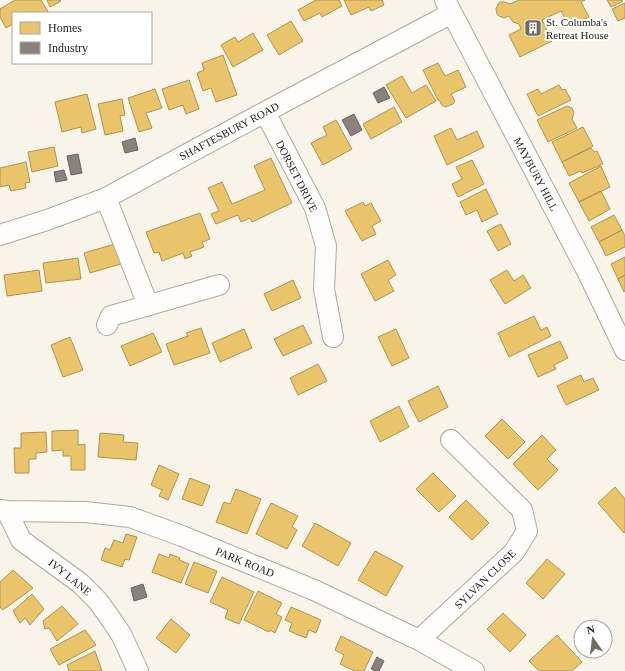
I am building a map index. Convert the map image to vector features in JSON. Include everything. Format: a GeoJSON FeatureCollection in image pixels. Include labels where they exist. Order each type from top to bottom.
{"type":"FeatureCollection","features":[{"type":"Feature","properties":{"kind":"street","name":"SHAFTESBURY ROAD"},"geometry":{"type":"LineString","coordinates":[[0,235],[47,220],[106,198],[265,112],[448,7]]}},
{"type":"Feature","properties":{"kind":"street","name":"MAYBURY HILL"},"geometry":{"type":"LineString","coordinates":[[448,7],[583,264],[625,350]]}},
{"type":"Feature","properties":{"kind":"street","name":"DORSET DRIVE"},"geometry":{"type":"LineString","coordinates":[[265,112],[315,208],[326,246],[324,289],[333,337]]}},
{"type":"Feature","properties":{"kind":"street"},"geometry":{"type":"LineString","coordinates":[[106,198],[148,305]]}},
{"type":"Feature","properties":{"kind":"street"},"geometry":{"type":"LineString","coordinates":[[107,325],[112,316],[219,286]]}},
{"type":"Feature","properties":{"kind":"street","name":"SYLVAN CLOSE"},"geometry":{"type":"LineString","coordinates":[[419,640],[514,552],[527,531],[522,510],[451,440]]}},
{"type":"Feature","properties":{"kind":"street","name":"PARK ROAD"},"geometry":{"type":"LineString","coordinates":[[4,510],[85,512],[130,517],[182,536],[314,590],[419,640],[474,671]]}},
{"type":"Feature","properties":{"kind":"street","name":"IVY LANE"},"geometry":{"type":"LineString","coordinates":[[4,510],[21,540],[80,583],[98,601],[122,636],[138,671]]}},
{"type":"Feature","properties":{"kind":"building: Homes"},"geometry":{"type":"Polygon","coordinates":[[[15,0],[41,0],[48,12],[12,12],[12,25],[6,28],[0,17],[0,9],[15,0]]]}},
{"type":"Feature","properties":{"kind":"building: Homes"},"geometry":{"type":"Polygon","coordinates":[[[47,0],[60,0],[61,1],[50,7],[47,0]]]}},
{"type":"Feature","properties":{"kind":"building: Homes"},"geometry":{"type":"Polygon","coordinates":[[[316,0],[339,0],[342,6],[322,17],[320,13],[304,21],[298,10],[316,0]]]}},
{"type":"Feature","properties":{"kind":"building: Homes"},"geometry":{"type":"Polygon","coordinates":[[[344,0],[382,0],[384,5],[371,11],[369,7],[351,15],[344,0]]]}},
{"type":"Feature","properties":{"kind":"building: Homes","name":"St. Columba's Retreat House"},"geometry":{"type":"Polygon","coordinates":[[[519,0],[585,0],[581,2],[589,17],[569,26],[561,11],[542,20],[552,41],[520,57],[509,35],[521,29],[519,24],[513,22],[509,16],[504,18],[499,16],[496,9],[500,2],[510,4],[519,0]]]}},
{"type":"Feature","properties":{"kind":"building: Homes","name":"St. Columba's Retreat House"},"geometry":{"type":"Polygon","coordinates":[[[607,0],[622,0],[623,1],[611,7],[607,0]]]}},
{"type":"Feature","properties":{"kind":"building: Homes"},"geometry":{"type":"Polygon","coordinates":[[[625,3],[625,18],[618,21],[612,9],[625,3]]]}},
{"type":"Feature","properties":{"kind":"building: Homes"},"geometry":{"type":"Polygon","coordinates":[[[291,21],[303,41],[279,55],[267,35],[291,21]]]}},
{"type":"Feature","properties":{"kind":"building: Homes"},"geometry":{"type":"Polygon","coordinates":[[[253,33],[263,50],[233,67],[221,45],[235,37],[238,42],[253,33]]]}},
{"type":"Feature","properties":{"kind":"building: Homes"},"geometry":{"type":"Polygon","coordinates":[[[223,55],[237,95],[216,102],[211,88],[203,91],[197,73],[204,70],[202,63],[223,55]]]}},
{"type":"Feature","properties":{"kind":"building: Homes"},"geometry":{"type":"Polygon","coordinates":[[[438,63],[445,76],[458,70],[466,87],[451,94],[455,101],[453,104],[445,107],[438,100],[423,70],[438,63]]]}},
{"type":"Feature","properties":{"kind":"building: Homes"},"geometry":{"type":"Polygon","coordinates":[[[402,76],[412,93],[426,85],[436,101],[406,118],[386,85],[402,76]]]}},
{"type":"Feature","properties":{"kind":"building: Homes"},"geometry":{"type":"Polygon","coordinates":[[[189,80],[199,109],[186,114],[183,105],[169,110],[162,89],[189,80]]]}},
{"type":"Feature","properties":{"kind":"building: Homes"},"geometry":{"type":"Polygon","coordinates":[[[559,85],[562,90],[565,89],[571,100],[538,116],[527,94],[538,89],[541,94],[559,85]]]}},
{"type":"Feature","properties":{"kind":"building: Homes"},"geometry":{"type":"Polygon","coordinates":[[[155,89],[162,108],[146,113],[152,128],[139,132],[128,98],[155,89]]]}},
{"type":"Feature","properties":{"kind":"building: Homes"},"geometry":{"type":"Polygon","coordinates":[[[87,94],[96,129],[82,133],[81,127],[62,132],[55,102],[87,94]]]}},
{"type":"Feature","properties":{"kind":"building: Homes"},"geometry":{"type":"Polygon","coordinates":[[[122,99],[125,115],[120,116],[123,131],[105,135],[98,104],[122,99]]]}},
{"type":"Feature","properties":{"kind":"building: Homes"},"geometry":{"type":"Polygon","coordinates":[[[567,106],[572,108],[574,113],[572,119],[577,128],[548,142],[537,120],[567,106]]]}},
{"type":"Feature","properties":{"kind":"building: Homes"},"geometry":{"type":"Polygon","coordinates":[[[394,107],[402,122],[371,139],[363,124],[394,107]]]}},
{"type":"Feature","properties":{"kind":"building: Homes"},"geometry":{"type":"Polygon","coordinates":[[[336,120],[352,149],[323,165],[311,143],[327,135],[323,127],[336,120]]]}},
{"type":"Feature","properties":{"kind":"building: Homes"},"geometry":{"type":"Polygon","coordinates":[[[583,127],[593,146],[562,162],[552,142],[583,127]]]}},
{"type":"Feature","properties":{"kind":"building: Homes"},"geometry":{"type":"Polygon","coordinates":[[[451,128],[457,140],[477,131],[484,147],[447,165],[434,136],[451,128]]]}},
{"type":"Feature","properties":{"kind":"building: Homes"},"geometry":{"type":"Polygon","coordinates":[[[54,147],[58,166],[32,172],[28,152],[54,147]]]}},
{"type":"Feature","properties":{"kind":"building: Homes"},"geometry":{"type":"Polygon","coordinates":[[[591,148],[594,152],[597,151],[603,164],[582,173],[581,171],[569,176],[562,162],[591,148]]]}},
{"type":"Feature","properties":{"kind":"building: Homes"},"geometry":{"type":"Polygon","coordinates":[[[271,158],[292,203],[252,222],[250,218],[241,222],[238,215],[216,224],[211,214],[219,211],[208,188],[222,182],[232,204],[265,190],[254,166],[271,158]]]}},
{"type":"Feature","properties":{"kind":"building: Homes"},"geometry":{"type":"Polygon","coordinates":[[[472,160],[484,184],[458,197],[452,184],[462,179],[456,167],[472,160]]]}},
{"type":"Feature","properties":{"kind":"building: Homes"},"geometry":{"type":"Polygon","coordinates":[[[26,162],[30,182],[25,183],[26,188],[11,191],[9,185],[0,187],[0,168],[26,162]]]}},
{"type":"Feature","properties":{"kind":"building: Homes"},"geometry":{"type":"Polygon","coordinates":[[[601,166],[610,187],[579,202],[569,183],[601,166]]]}},
{"type":"Feature","properties":{"kind":"building: Homes"},"geometry":{"type":"Polygon","coordinates":[[[486,189],[498,214],[482,222],[477,210],[466,215],[460,202],[486,189]]]}},
{"type":"Feature","properties":{"kind":"building: Homes"},"geometry":{"type":"Polygon","coordinates":[[[601,191],[610,209],[589,221],[579,202],[601,191]]]}},
{"type":"Feature","properties":{"kind":"building: Homes"},"geometry":{"type":"Polygon","coordinates":[[[363,202],[365,206],[371,203],[381,221],[372,226],[376,234],[362,241],[345,211],[363,202]]]}},
{"type":"Feature","properties":{"kind":"building: Homes"},"geometry":{"type":"Polygon","coordinates":[[[200,213],[210,239],[202,242],[204,247],[190,252],[192,256],[185,259],[183,253],[162,261],[159,252],[154,253],[146,232],[200,213]]]}},
{"type":"Feature","properties":{"kind":"building: Homes"},"geometry":{"type":"Polygon","coordinates":[[[614,215],[622,230],[599,242],[591,227],[614,215]]]}},
{"type":"Feature","properties":{"kind":"building: Homes"},"geometry":{"type":"Polygon","coordinates":[[[501,224],[511,244],[498,251],[487,231],[501,224]]]}},
{"type":"Feature","properties":{"kind":"building: Homes"},"geometry":{"type":"Polygon","coordinates":[[[622,230],[625,236],[625,247],[606,256],[599,242],[622,230]]]}},
{"type":"Feature","properties":{"kind":"building: Homes"},"geometry":{"type":"Polygon","coordinates":[[[118,243],[124,263],[90,273],[84,253],[118,243]]]}},
{"type":"Feature","properties":{"kind":"building: Homes"},"geometry":{"type":"Polygon","coordinates":[[[625,257],[625,275],[618,279],[611,264],[625,257]]]}},
{"type":"Feature","properties":{"kind":"building: Homes"},"geometry":{"type":"Polygon","coordinates":[[[78,258],[81,279],[46,283],[43,263],[78,258]]]}},
{"type":"Feature","properties":{"kind":"building: Homes"},"geometry":{"type":"Polygon","coordinates":[[[388,260],[396,275],[388,280],[394,291],[375,301],[361,274],[388,260]]]}},
{"type":"Feature","properties":{"kind":"building: Homes"},"geometry":{"type":"Polygon","coordinates":[[[39,270],[42,291],[7,296],[4,275],[39,270]]]}},
{"type":"Feature","properties":{"kind":"building: Homes"},"geometry":{"type":"Polygon","coordinates":[[[507,270],[514,281],[523,275],[531,288],[505,304],[490,280],[507,270]]]}},
{"type":"Feature","properties":{"kind":"building: Homes"},"geometry":{"type":"Polygon","coordinates":[[[625,275],[625,291],[624,292],[618,279],[625,275]]]}},
{"type":"Feature","properties":{"kind":"building: Homes"},"geometry":{"type":"Polygon","coordinates":[[[293,280],[301,298],[272,311],[264,294],[293,280]]]}},
{"type":"Feature","properties":{"kind":"building: Homes"},"geometry":{"type":"Polygon","coordinates":[[[534,316],[541,330],[547,327],[551,336],[509,357],[498,333],[534,316]]]}},
{"type":"Feature","properties":{"kind":"building: Homes"},"geometry":{"type":"Polygon","coordinates":[[[303,325],[312,343],[283,356],[274,339],[303,325]]]}},
{"type":"Feature","properties":{"kind":"building: Homes"},"geometry":{"type":"Polygon","coordinates":[[[201,328],[210,353],[174,365],[166,344],[188,336],[186,333],[201,328]]]}},
{"type":"Feature","properties":{"kind":"building: Homes"},"geometry":{"type":"Polygon","coordinates":[[[244,329],[252,348],[220,362],[212,343],[244,329]]]}},
{"type":"Feature","properties":{"kind":"building: Homes"},"geometry":{"type":"Polygon","coordinates":[[[396,329],[409,358],[392,366],[378,337],[396,329]]]}},
{"type":"Feature","properties":{"kind":"building: Homes"},"geometry":{"type":"Polygon","coordinates":[[[153,333],[162,352],[130,366],[121,346],[153,333]]]}},
{"type":"Feature","properties":{"kind":"building: Homes"},"geometry":{"type":"Polygon","coordinates":[[[70,337],[83,370],[63,377],[51,345],[70,337]]]}},
{"type":"Feature","properties":{"kind":"building: Homes"},"geometry":{"type":"Polygon","coordinates":[[[560,341],[568,358],[554,365],[556,369],[538,377],[528,355],[560,341]]]}},
{"type":"Feature","properties":{"kind":"building: Homes"},"geometry":{"type":"Polygon","coordinates":[[[318,364],[327,381],[298,395],[290,378],[318,364]]]}},
{"type":"Feature","properties":{"kind":"building: Homes"},"geometry":{"type":"Polygon","coordinates":[[[581,375],[584,382],[593,378],[599,390],[566,405],[557,386],[581,375]]]}},
{"type":"Feature","properties":{"kind":"building: Homes"},"geometry":{"type":"Polygon","coordinates":[[[438,386],[448,407],[419,422],[408,401],[438,386]]]}},
{"type":"Feature","properties":{"kind":"building: Homes"},"geometry":{"type":"Polygon","coordinates":[[[399,406],[409,427],[380,442],[370,421],[399,406]]]}},
{"type":"Feature","properties":{"kind":"building: Homes"},"geometry":{"type":"Polygon","coordinates":[[[502,419],[525,442],[508,459],[485,436],[502,419]]]}},
{"type":"Feature","properties":{"kind":"building: Homes"},"geometry":{"type":"Polygon","coordinates":[[[78,430],[78,445],[85,444],[85,470],[71,470],[71,456],[63,456],[63,450],[52,451],[52,431],[78,430]]]}},
{"type":"Feature","properties":{"kind":"building: Homes"},"geometry":{"type":"Polygon","coordinates":[[[46,432],[47,452],[36,453],[36,459],[29,459],[29,473],[15,473],[14,448],[21,448],[21,433],[46,432]]]}},
{"type":"Feature","properties":{"kind":"building: Homes"},"geometry":{"type":"Polygon","coordinates":[[[100,433],[124,435],[123,442],[138,443],[136,460],[98,457],[100,433]]]}},
{"type":"Feature","properties":{"kind":"building: Homes"},"geometry":{"type":"Polygon","coordinates":[[[542,435],[556,450],[547,459],[558,470],[538,490],[513,464],[542,435]]]}},
{"type":"Feature","properties":{"kind":"building: Homes"},"geometry":{"type":"Polygon","coordinates":[[[159,465],[179,474],[168,500],[159,496],[162,490],[151,485],[159,465]]]}},
{"type":"Feature","properties":{"kind":"building: Homes"},"geometry":{"type":"Polygon","coordinates":[[[433,473],[456,496],[439,512],[416,489],[433,473]]]}},
{"type":"Feature","properties":{"kind":"building: Homes"},"geometry":{"type":"Polygon","coordinates":[[[190,478],[210,486],[202,506],[182,499],[190,478]]]}},
{"type":"Feature","properties":{"kind":"building: Homes"},"geometry":{"type":"Polygon","coordinates":[[[615,487],[625,499],[624,533],[598,503],[615,487]]]}},
{"type":"Feature","properties":{"kind":"building: Homes"},"geometry":{"type":"Polygon","coordinates":[[[236,489],[261,499],[247,534],[216,522],[224,502],[230,504],[236,489]]]}},
{"type":"Feature","properties":{"kind":"building: Homes"},"geometry":{"type":"Polygon","coordinates":[[[466,500],[489,523],[472,540],[449,517],[466,500]]]}},
{"type":"Feature","properties":{"kind":"building: Homes"},"geometry":{"type":"Polygon","coordinates":[[[271,503],[298,516],[292,527],[297,530],[287,549],[256,534],[271,503]]]}},
{"type":"Feature","properties":{"kind":"building: Homes"},"geometry":{"type":"Polygon","coordinates":[[[315,523],[351,543],[338,566],[302,546],[315,523]]]}},
{"type":"Feature","properties":{"kind":"building: Homes"},"geometry":{"type":"Polygon","coordinates":[[[126,534],[137,537],[129,560],[125,559],[122,567],[101,560],[105,548],[110,550],[114,540],[123,543],[126,534]]]}},
{"type":"Feature","properties":{"kind":"building: Homes"},"geometry":{"type":"Polygon","coordinates":[[[375,551],[403,566],[386,596],[358,580],[375,551]]]}},
{"type":"Feature","properties":{"kind":"building: Homes"},"geometry":{"type":"Polygon","coordinates":[[[159,554],[169,558],[170,554],[189,564],[181,583],[152,572],[159,554]]]}},
{"type":"Feature","properties":{"kind":"building: Homes"},"geometry":{"type":"Polygon","coordinates":[[[547,559],[565,574],[543,599],[526,583],[547,559]]]}},
{"type":"Feature","properties":{"kind":"building: Homes"},"geometry":{"type":"Polygon","coordinates":[[[194,562],[217,571],[208,593],[185,584],[194,562]]]}},
{"type":"Feature","properties":{"kind":"building: Homes"},"geometry":{"type":"Polygon","coordinates":[[[13,570],[33,588],[3,610],[0,607],[0,582],[13,570]]]}},
{"type":"Feature","properties":{"kind":"building: Homes"},"geometry":{"type":"Polygon","coordinates":[[[222,577],[254,592],[239,624],[225,618],[228,610],[210,602],[222,577]]]}},
{"type":"Feature","properties":{"kind":"building: Homes"},"geometry":{"type":"Polygon","coordinates":[[[258,591],[282,603],[276,614],[282,617],[275,633],[270,630],[269,632],[244,620],[258,591]]]}},
{"type":"Feature","properties":{"kind":"building: Homes"},"geometry":{"type":"Polygon","coordinates":[[[32,594],[44,609],[30,625],[25,618],[20,623],[13,611],[32,594]]]}},
{"type":"Feature","properties":{"kind":"building: Homes"},"geometry":{"type":"Polygon","coordinates":[[[62,606],[78,624],[57,641],[49,628],[45,629],[43,621],[62,606]]]}},
{"type":"Feature","properties":{"kind":"building: Homes"},"geometry":{"type":"Polygon","coordinates":[[[291,607],[321,620],[316,633],[309,630],[306,638],[289,631],[292,623],[285,620],[291,607]]]}},
{"type":"Feature","properties":{"kind":"building: Homes"},"geometry":{"type":"Polygon","coordinates":[[[503,613],[526,635],[510,652],[487,629],[503,613]]]}},
{"type":"Feature","properties":{"kind":"building: Homes"},"geometry":{"type":"Polygon","coordinates":[[[171,619],[190,635],[176,653],[156,638],[171,619]]]}},
{"type":"Feature","properties":{"kind":"building: Homes"},"geometry":{"type":"Polygon","coordinates":[[[85,630],[96,645],[59,665],[50,649],[85,630]]]}},
{"type":"Feature","properties":{"kind":"building: Homes"},"geometry":{"type":"Polygon","coordinates":[[[557,635],[573,652],[573,659],[579,659],[582,662],[572,671],[539,671],[529,661],[557,635]]]}},
{"type":"Feature","properties":{"kind":"building: Homes"},"geometry":{"type":"Polygon","coordinates":[[[341,636],[373,652],[364,671],[355,671],[340,664],[344,655],[335,650],[341,636]]]}},
{"type":"Feature","properties":{"kind":"building: Homes"},"geometry":{"type":"Polygon","coordinates":[[[95,651],[102,671],[69,671],[67,665],[95,651]]]}},
{"type":"Feature","properties":{"kind":"building: Industry"},"geometry":{"type":"Polygon","coordinates":[[[384,87],[390,98],[378,103],[373,93],[384,87]]]}},
{"type":"Feature","properties":{"kind":"building: Industry"},"geometry":{"type":"Polygon","coordinates":[[[354,114],[362,130],[351,136],[342,120],[354,114]]]}},
{"type":"Feature","properties":{"kind":"building: Industry"},"geometry":{"type":"Polygon","coordinates":[[[135,138],[138,150],[125,153],[122,142],[135,138]]]}},
{"type":"Feature","properties":{"kind":"building: Industry"},"geometry":{"type":"Polygon","coordinates":[[[78,154],[82,173],[71,175],[67,156],[78,154]]]}},
{"type":"Feature","properties":{"kind":"building: Industry"},"geometry":{"type":"Polygon","coordinates":[[[64,170],[67,180],[56,182],[54,172],[64,170]]]}},
{"type":"Feature","properties":{"kind":"building: Industry"},"geometry":{"type":"Polygon","coordinates":[[[143,584],[147,597],[134,601],[131,588],[143,584]]]}},
{"type":"Feature","properties":{"kind":"building: Industry"},"geometry":{"type":"Polygon","coordinates":[[[377,657],[384,661],[379,671],[371,669],[377,657]]]}},
{"type":"Feature","properties":{"kind":"place","name":"St. Columba's Retreat House"},"geometry":{"type":"Point","coordinates":[533,28]}}]}
